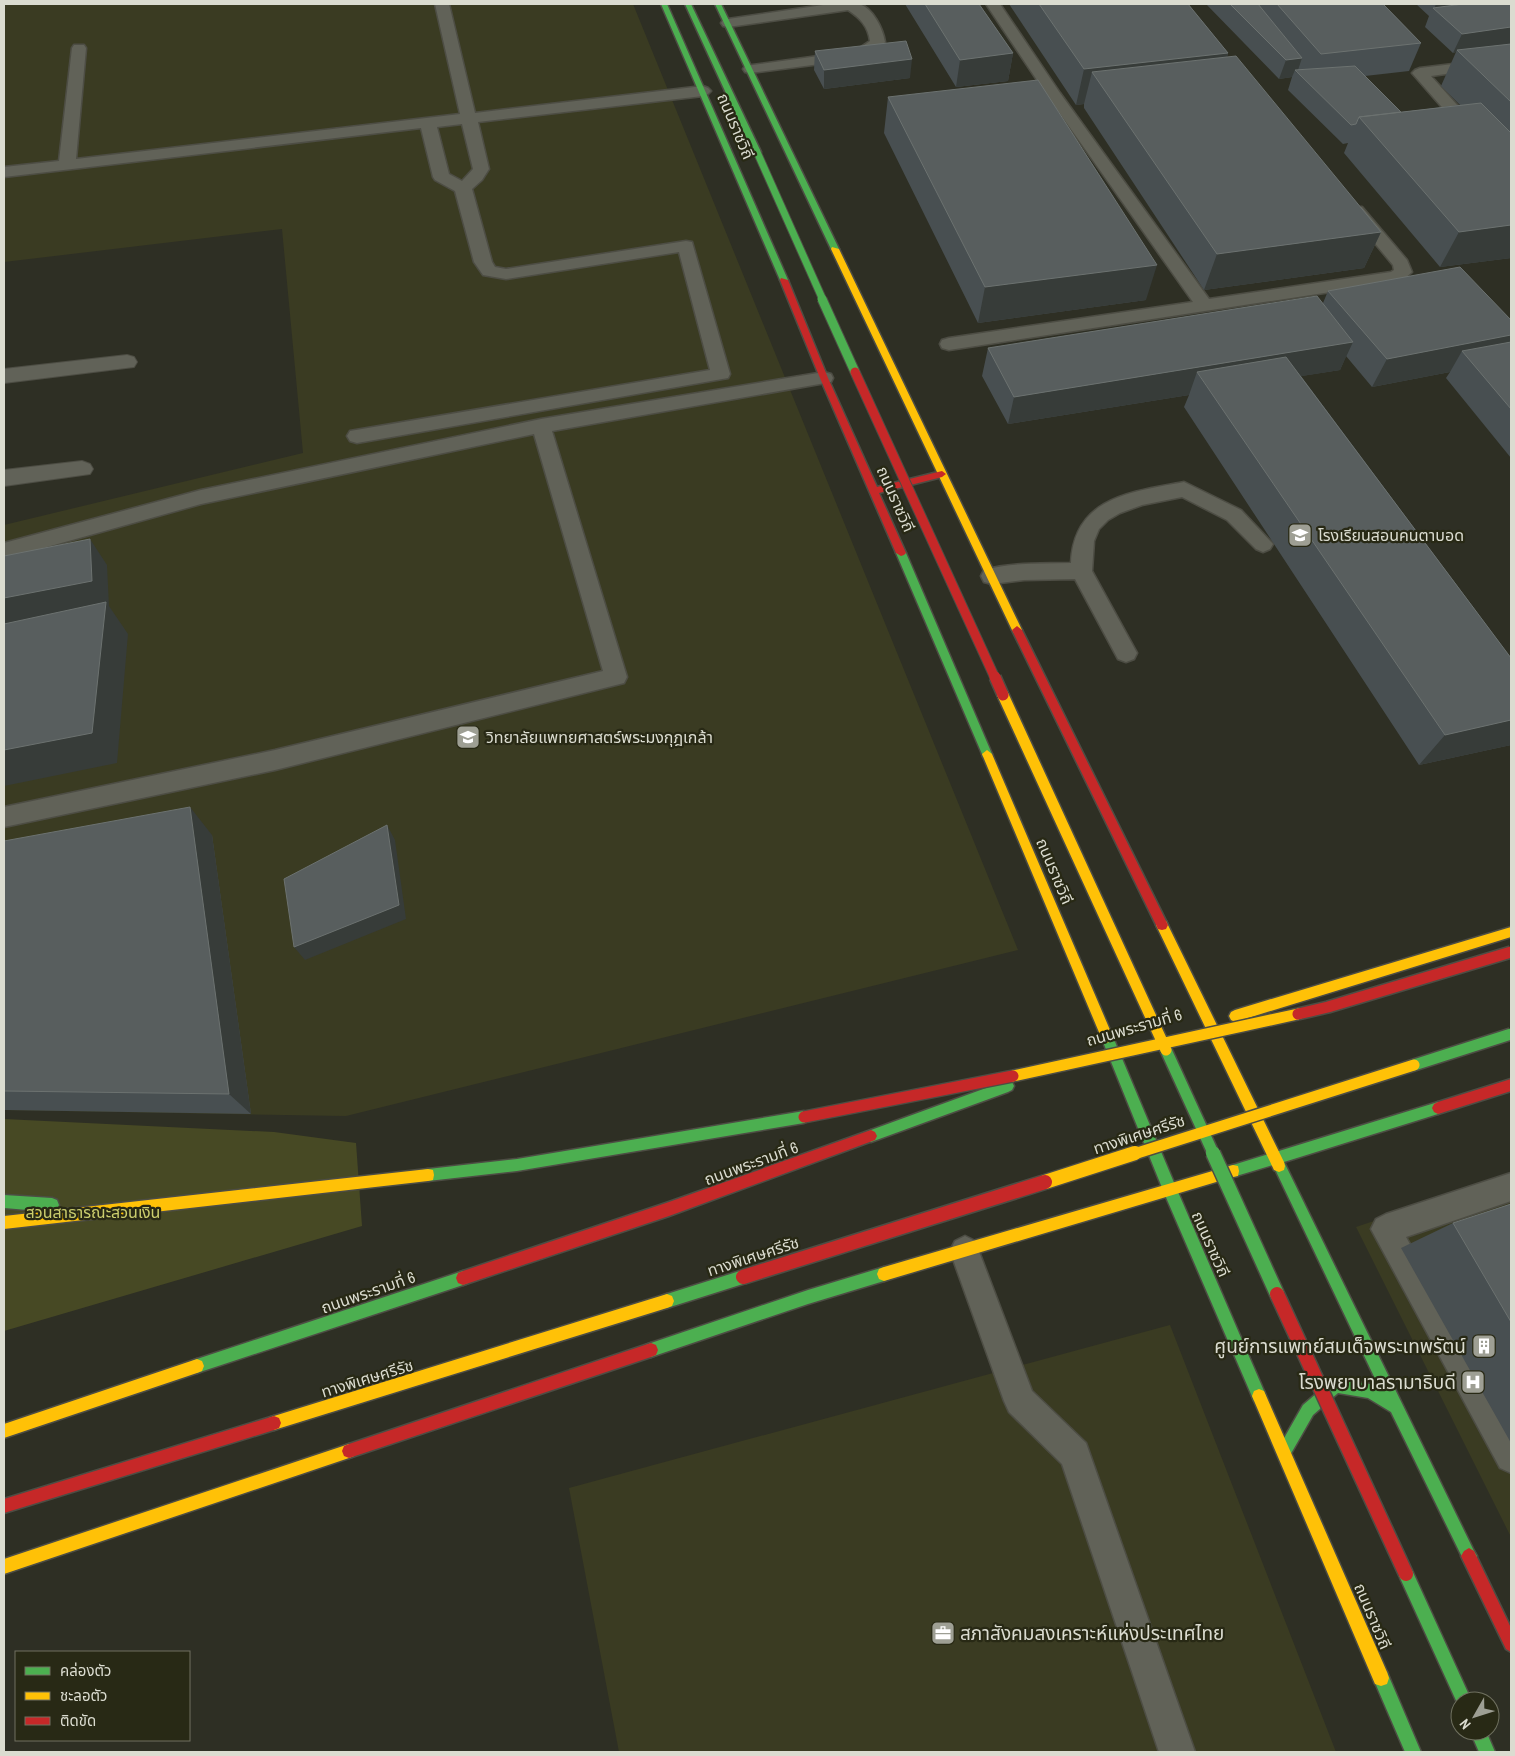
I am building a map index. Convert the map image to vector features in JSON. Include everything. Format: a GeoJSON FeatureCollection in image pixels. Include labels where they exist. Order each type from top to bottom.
{"type":"FeatureCollection","features":[{"type":"Feature","properties":{"kind":"main road","name":"ถนนราชวิถี"},"geometry":{"type":"LineString","coordinates":[[664,4],[874,490],[1112,1048],[1170,1190],[1414,1752]]}},
{"type":"Feature","properties":{"kind":"main road"},"geometry":{"type":"LineString","coordinates":[[688,4],[849,360],[1459,1691]]}},
{"type":"Feature","properties":{"kind":"main road"},"geometry":{"type":"LineString","coordinates":[[718,4],[942,474],[1398,1408],[1511,1644]]}},
{"type":"Feature","properties":{"kind":"main road"},"geometry":{"type":"LineString","coordinates":[[874,490],[942,474]]}},
{"type":"Feature","properties":{"kind":"main road","name":"ถนนพระรามที่ 6"},"geometry":{"type":"LineString","coordinates":[[4,1431],[669,1209],[1112,1048],[1210,1023],[1511,932]]}},
{"type":"Feature","properties":{"kind":"main road"},"geometry":{"type":"LineString","coordinates":[[4,1223],[518,1165],[804,1117],[1004,1078],[1328,1007],[1511,952]]}},
{"type":"Feature","properties":{"kind":"main road","name":"ทางพิเศษศรีรัช"},"geometry":{"type":"LineString","coordinates":[[4,1506],[440,1372],[1511,1034]]}},
{"type":"Feature","properties":{"kind":"main road"},"geometry":{"type":"LineString","coordinates":[[4,1567],[808,1297],[1170,1190],[1275,1156],[1511,1085]]}},
{"type":"Feature","properties":{"kind":"main road"},"geometry":{"type":"LineString","coordinates":[[4,1202],[123,1211]]}},
{"type":"Feature","properties":{"kind":"main road"},"geometry":{"type":"LineString","coordinates":[[1284,1452],[1308,1410],[1336,1386],[1370,1390],[1398,1408]]}},
{"type":"Feature","properties":{"kind":"street"},"geometry":{"type":"LineString","coordinates":[[4,376],[127,362]]}},
{"type":"Feature","properties":{"kind":"street"},"geometry":{"type":"LineString","coordinates":[[4,478],[82,469]]}},
{"type":"Feature","properties":{"kind":"lane"},"geometry":{"type":"LineString","coordinates":[[442,4],[481,169],[476,177],[463,188]]}},
{"type":"Feature","properties":{"kind":"lane"},"geometry":{"type":"LineString","coordinates":[[993,4],[1054,95],[1205,306]]}},
{"type":"Feature","properties":{"kind":"lane"},"geometry":{"type":"LineString","coordinates":[[728,23],[852,5],[866,14],[877,32],[878,42],[859,55],[750,69]]}},
{"type":"Feature","properties":{"kind":"lane"},"geometry":{"type":"LineString","coordinates":[[68,164],[79,48]]}},
{"type":"Feature","properties":{"kind":"lane"},"geometry":{"type":"LineString","coordinates":[[1511,61],[1417,69],[1503,167],[1511,173]]}},
{"type":"Feature","properties":{"kind":"lane"},"geometry":{"type":"LineString","coordinates":[[4,172],[703,91]]}},
{"type":"Feature","properties":{"kind":"lane"},"geometry":{"type":"LineString","coordinates":[[1035,98],[1054,95]]}},
{"type":"Feature","properties":{"kind":"lane"},"geometry":{"type":"LineString","coordinates":[[357,436],[721,374],[686,246],[506,274],[488,271],[483,262],[463,188],[441,177],[428,123]]}},
{"type":"Feature","properties":{"kind":"lane"},"geometry":{"type":"LineString","coordinates":[[1345,197],[1401,264],[1402,272]]}},
{"type":"Feature","properties":{"kind":"lane"},"geometry":{"type":"LineString","coordinates":[[949,344],[1396,277],[1402,272]]}},
{"type":"Feature","properties":{"kind":"lane"},"geometry":{"type":"LineString","coordinates":[[1402,272],[1421,276]]}},
{"type":"Feature","properties":{"kind":"lane"},"geometry":{"type":"LineString","coordinates":[[4,551],[201,497],[541,426],[824,378]]}},
{"type":"Feature","properties":{"kind":"lane"},"geometry":{"type":"LineString","coordinates":[[4,817],[275,760],[616,678],[541,426]]}},
{"type":"Feature","properties":{"kind":"lane"},"geometry":{"type":"LineString","coordinates":[[1126,653],[1081,571],[1085,536],[1102,513],[1126,502],[1184,489],[1234,515],[1263,544]]}},
{"type":"Feature","properties":{"kind":"lane"},"geometry":{"type":"LineString","coordinates":[[992,576],[1024,572],[1081,571]]}},
{"type":"Feature","properties":{"kind":"lane"},"geometry":{"type":"LineString","coordinates":[[1511,1187],[1386,1230],[1511,1457]]}},
{"type":"Feature","properties":{"kind":"lane"},"geometry":{"type":"LineString","coordinates":[[965,1251],[1020,1401],[1075,1454],[1177,1752]]}},
{"type":"Feature","properties":{"kind":"shaded area","name":"วิทยาลัยแพทยศาสตร์พระมงกุฎเกล้า"},"geometry":{"type":"Polygon","coordinates":[[[4,4],[633,4],[1018,950],[346,1116],[4,1110],[4,525],[303,453],[282,229],[4,262],[4,4]]]}},
{"type":"Feature","properties":{"kind":"shaded area","name":"โรงพยาบาลรามาธิบดี"},"geometry":{"type":"Polygon","coordinates":[[[1511,1175],[1511,1537],[1356,1227],[1511,1175]]]}},
{"type":"Feature","properties":{"kind":"shaded area","name":"สภาสังคมสงเคราะห์แห่งประเทศไทย"},"geometry":{"type":"Polygon","coordinates":[[[1170,1325],[1336,1752],[619,1752],[569,1488],[1170,1325]]]}},
{"type":"Feature","properties":{"kind":"green space","name":"สวนสาธารณะสวนเงิน"},"geometry":{"type":"Polygon","coordinates":[[[4,1119],[274,1132],[356,1143],[362,1226],[4,1331],[4,1119]]]}},
{"type":"Feature","properties":{"kind":"building"},"geometry":{"type":"Polygon","coordinates":[[[925,4],[979,4],[1013,53],[960,60],[925,4]]]}},
{"type":"Feature","properties":{"kind":"building"},"geometry":{"type":"Polygon","coordinates":[[[1039,4],[1188,4],[1228,53],[1084,69],[1039,4]]]}},
{"type":"Feature","properties":{"kind":"building"},"geometry":{"type":"Polygon","coordinates":[[[1230,4],[1258,4],[1302,58],[1286,60],[1230,4]]]}},
{"type":"Feature","properties":{"kind":"building"},"geometry":{"type":"Polygon","coordinates":[[[1277,4],[1383,4],[1421,43],[1321,54],[1277,4]]]}},
{"type":"Feature","properties":{"kind":"building"},"geometry":{"type":"Polygon","coordinates":[[[1463,4],[1511,4],[1511,27],[1462,34],[1433,8],[1463,4]]]}},
{"type":"Feature","properties":{"kind":"building"},"geometry":{"type":"Polygon","coordinates":[[[906,41],[912,59],[824,70],[815,51],[906,41]]]}},
{"type":"Feature","properties":{"kind":"building"},"geometry":{"type":"Polygon","coordinates":[[[1511,44],[1511,102],[1457,50],[1511,44]]]}},
{"type":"Feature","properties":{"kind":"building"},"geometry":{"type":"Polygon","coordinates":[[[1236,56],[1381,232],[1217,254],[1092,72],[1236,56]]]}},
{"type":"Feature","properties":{"kind":"building"},"geometry":{"type":"Polygon","coordinates":[[[1355,66],[1401,112],[1359,117],[1356,124],[1351,125],[1295,70],[1355,66]]]}},
{"type":"Feature","properties":{"kind":"building"},"geometry":{"type":"Polygon","coordinates":[[[1038,80],[1157,265],[985,287],[888,97],[1038,80]]]}},
{"type":"Feature","properties":{"kind":"building"},"geometry":{"type":"Polygon","coordinates":[[[1481,103],[1511,133],[1511,225],[1459,232],[1359,117],[1481,103]]]}},
{"type":"Feature","properties":{"kind":"building"},"geometry":{"type":"Polygon","coordinates":[[[1460,267],[1511,320],[1511,335],[1387,359],[1328,291],[1460,267]]]}},
{"type":"Feature","properties":{"kind":"building"},"geometry":{"type":"Polygon","coordinates":[[[1317,296],[1353,342],[1014,397],[988,348],[1317,296]]]}},
{"type":"Feature","properties":{"kind":"building"},"geometry":{"type":"Polygon","coordinates":[[[1511,342],[1511,409],[1462,351],[1511,342]]]}},
{"type":"Feature","properties":{"kind":"building"},"geometry":{"type":"Polygon","coordinates":[[[1286,357],[1511,658],[1511,720],[1445,735],[1197,372],[1286,357]]]}},
{"type":"Feature","properties":{"kind":"building"},"geometry":{"type":"Polygon","coordinates":[[[90,539],[92,581],[4,598],[4,556],[90,539]]]}},
{"type":"Feature","properties":{"kind":"building"},"geometry":{"type":"Polygon","coordinates":[[[106,602],[92,733],[4,750],[4,624],[106,602]]]}},
{"type":"Feature","properties":{"kind":"building"},"geometry":{"type":"Polygon","coordinates":[[[190,807],[229,1094],[4,1091],[4,841],[190,807]]]}},
{"type":"Feature","properties":{"kind":"building"},"geometry":{"type":"Polygon","coordinates":[[[387,825],[399,905],[294,947],[284,879],[387,825]]]}},
{"type":"Feature","properties":{"kind":"building"},"geometry":{"type":"Polygon","coordinates":[[[1511,1204],[1511,1322],[1453,1223],[1511,1204]]]}},
{"type":"Feature","properties":{"kind":"traffic: fast"},"geometry":{"type":"LineString","coordinates":[[664,4],[784,280]]}},
{"type":"Feature","properties":{"kind":"traffic: fast"},"geometry":{"type":"LineString","coordinates":[[688,4],[757,152]]}},
{"type":"Feature","properties":{"kind":"traffic: fast"},"geometry":{"type":"LineString","coordinates":[[718,4],[835,249]]}},
{"type":"Feature","properties":{"kind":"traffic: fast"},"geometry":{"type":"LineString","coordinates":[[757,152],[855,372]]}},
{"type":"Feature","properties":{"kind":"traffic: fast"},"geometry":{"type":"LineString","coordinates":[[901,553],[987,754]]}},
{"type":"Feature","properties":{"kind":"traffic: fast"},"geometry":{"type":"LineString","coordinates":[[1414,1065],[1511,1034]]}},
{"type":"Feature","properties":{"kind":"traffic: fast"},"geometry":{"type":"LineString","coordinates":[[1107,1037],[1170,1190],[1259,1396]]}},
{"type":"Feature","properties":{"kind":"traffic: fast"},"geometry":{"type":"LineString","coordinates":[[1166,1050],[1277,1294]]}},
{"type":"Feature","properties":{"kind":"traffic: fast"},"geometry":{"type":"LineString","coordinates":[[871,1136],[1008,1086]]}},
{"type":"Feature","properties":{"kind":"traffic: fast"},"geometry":{"type":"LineString","coordinates":[[1233,1171],[1438,1108]]}},
{"type":"Feature","properties":{"kind":"traffic: fast"},"geometry":{"type":"LineString","coordinates":[[428,1175],[517,1165],[804,1117]]}},
{"type":"Feature","properties":{"kind":"traffic: fast"},"geometry":{"type":"LineString","coordinates":[[1279,1166],[1469,1556]]}},
{"type":"Feature","properties":{"kind":"traffic: fast"},"geometry":{"type":"LineString","coordinates":[[4,1201],[52,1205]]}},
{"type":"Feature","properties":{"kind":"traffic: fast"},"geometry":{"type":"LineString","coordinates":[[651,1350],[808,1297],[884,1274]]}},
{"type":"Feature","properties":{"kind":"traffic: fast"},"geometry":{"type":"LineString","coordinates":[[667,1301],[743,1277]]}},
{"type":"Feature","properties":{"kind":"traffic: fast"},"geometry":{"type":"LineString","coordinates":[[197,1366],[463,1278]]}},
{"type":"Feature","properties":{"kind":"traffic: fast"},"geometry":{"type":"LineString","coordinates":[[1284,1452],[1308,1410],[1336,1386],[1370,1391],[1398,1408]]}},
{"type":"Feature","properties":{"kind":"traffic: fast"},"geometry":{"type":"LineString","coordinates":[[1406,1574],[1459,1691]]}},
{"type":"Feature","properties":{"kind":"traffic: fast"},"geometry":{"type":"LineString","coordinates":[[1381,1678],[1413,1752]]}},
{"type":"Feature","properties":{"kind":"traffic: fast"},"geometry":{"type":"LineString","coordinates":[[1482,1741],[1487,1752]]}},
{"type":"Feature","properties":{"kind":"traffic: slow"},"geometry":{"type":"LineString","coordinates":[[835,249],[1017,630]]}},
{"type":"Feature","properties":{"kind":"traffic: slow"},"geometry":{"type":"LineString","coordinates":[[1003,695],[1166,1050]]}},
{"type":"Feature","properties":{"kind":"traffic: slow"},"geometry":{"type":"LineString","coordinates":[[987,754],[1107,1037]]}},
{"type":"Feature","properties":{"kind":"traffic: slow"},"geometry":{"type":"LineString","coordinates":[[1162,925],[1279,1166]]}},
{"type":"Feature","properties":{"kind":"traffic: slow"},"geometry":{"type":"LineString","coordinates":[[1235,1016],[1511,932]]}},
{"type":"Feature","properties":{"kind":"traffic: slow"},"geometry":{"type":"LineString","coordinates":[[1013,1076],[1298,1014]]}},
{"type":"Feature","properties":{"kind":"traffic: slow"},"geometry":{"type":"LineString","coordinates":[[1045,1182],[1414,1065]]}},
{"type":"Feature","properties":{"kind":"traffic: slow"},"geometry":{"type":"LineString","coordinates":[[884,1274],[1233,1171]]}},
{"type":"Feature","properties":{"kind":"traffic: slow"},"geometry":{"type":"LineString","coordinates":[[4,1223],[428,1175]]}},
{"type":"Feature","properties":{"kind":"traffic: slow"},"geometry":{"type":"LineString","coordinates":[[274,1423],[667,1301]]}},
{"type":"Feature","properties":{"kind":"traffic: slow"},"geometry":{"type":"LineString","coordinates":[[4,1431],[197,1366]]}},
{"type":"Feature","properties":{"kind":"traffic: slow"},"geometry":{"type":"LineString","coordinates":[[1259,1396],[1381,1678]]}},
{"type":"Feature","properties":{"kind":"traffic: slow"},"geometry":{"type":"LineString","coordinates":[[4,1567],[349,1451]]}},
{"type":"Feature","properties":{"kind":"traffic: jam"},"geometry":{"type":"LineString","coordinates":[[784,280],[824,378],[901,553]]}},
{"type":"Feature","properties":{"kind":"traffic: jam"},"geometry":{"type":"LineString","coordinates":[[855,372],[1003,695]]}},
{"type":"Feature","properties":{"kind":"traffic: jam"},"geometry":{"type":"LineString","coordinates":[[874,491],[942,474]]}},
{"type":"Feature","properties":{"kind":"traffic: jam"},"geometry":{"type":"LineString","coordinates":[[1017,630],[1162,925]]}},
{"type":"Feature","properties":{"kind":"traffic: jam"},"geometry":{"type":"LineString","coordinates":[[1298,1014],[1328,1007],[1511,952]]}},
{"type":"Feature","properties":{"kind":"traffic: jam"},"geometry":{"type":"LineString","coordinates":[[804,1117],[1013,1076]]}},
{"type":"Feature","properties":{"kind":"traffic: jam"},"geometry":{"type":"LineString","coordinates":[[1438,1108],[1511,1085]]}},
{"type":"Feature","properties":{"kind":"traffic: jam"},"geometry":{"type":"LineString","coordinates":[[463,1278],[669,1209],[871,1136]]}},
{"type":"Feature","properties":{"kind":"traffic: jam"},"geometry":{"type":"LineString","coordinates":[[743,1277],[1045,1182]]}},
{"type":"Feature","properties":{"kind":"traffic: jam"},"geometry":{"type":"LineString","coordinates":[[1277,1294],[1406,1574]]}},
{"type":"Feature","properties":{"kind":"traffic: jam"},"geometry":{"type":"LineString","coordinates":[[349,1451],[651,1350]]}},
{"type":"Feature","properties":{"kind":"traffic: jam"},"geometry":{"type":"LineString","coordinates":[[4,1506],[274,1423]]}},
{"type":"Feature","properties":{"kind":"traffic: jam"},"geometry":{"type":"LineString","coordinates":[[1469,1556],[1511,1644]]}},
{"type":"Feature","properties":{"kind":"place","name":"โรงเรียนสอนคนตาบอด"},"geometry":{"type":"Point","coordinates":[1300,535]}},
{"type":"Feature","properties":{"kind":"place","name":"วิทยาลัยแพทยศาสตร์พระมงกุฎเกล้า"},"geometry":{"type":"Point","coordinates":[468,737]}},
{"type":"Feature","properties":{"kind":"place","name":"ศูนย์การแพทย์สมเด็จพระเทพรัตน์"},"geometry":{"type":"Point","coordinates":[1484,1346]}},
{"type":"Feature","properties":{"kind":"place","name":"โรงพยาบาลรามาธิบดี"},"geometry":{"type":"Point","coordinates":[1473,1382]}},
{"type":"Feature","properties":{"kind":"place","name":"สภาสังคมสงเคราะห์แห่งประเทศไทย"},"geometry":{"type":"Point","coordinates":[943,1633]}}]}
